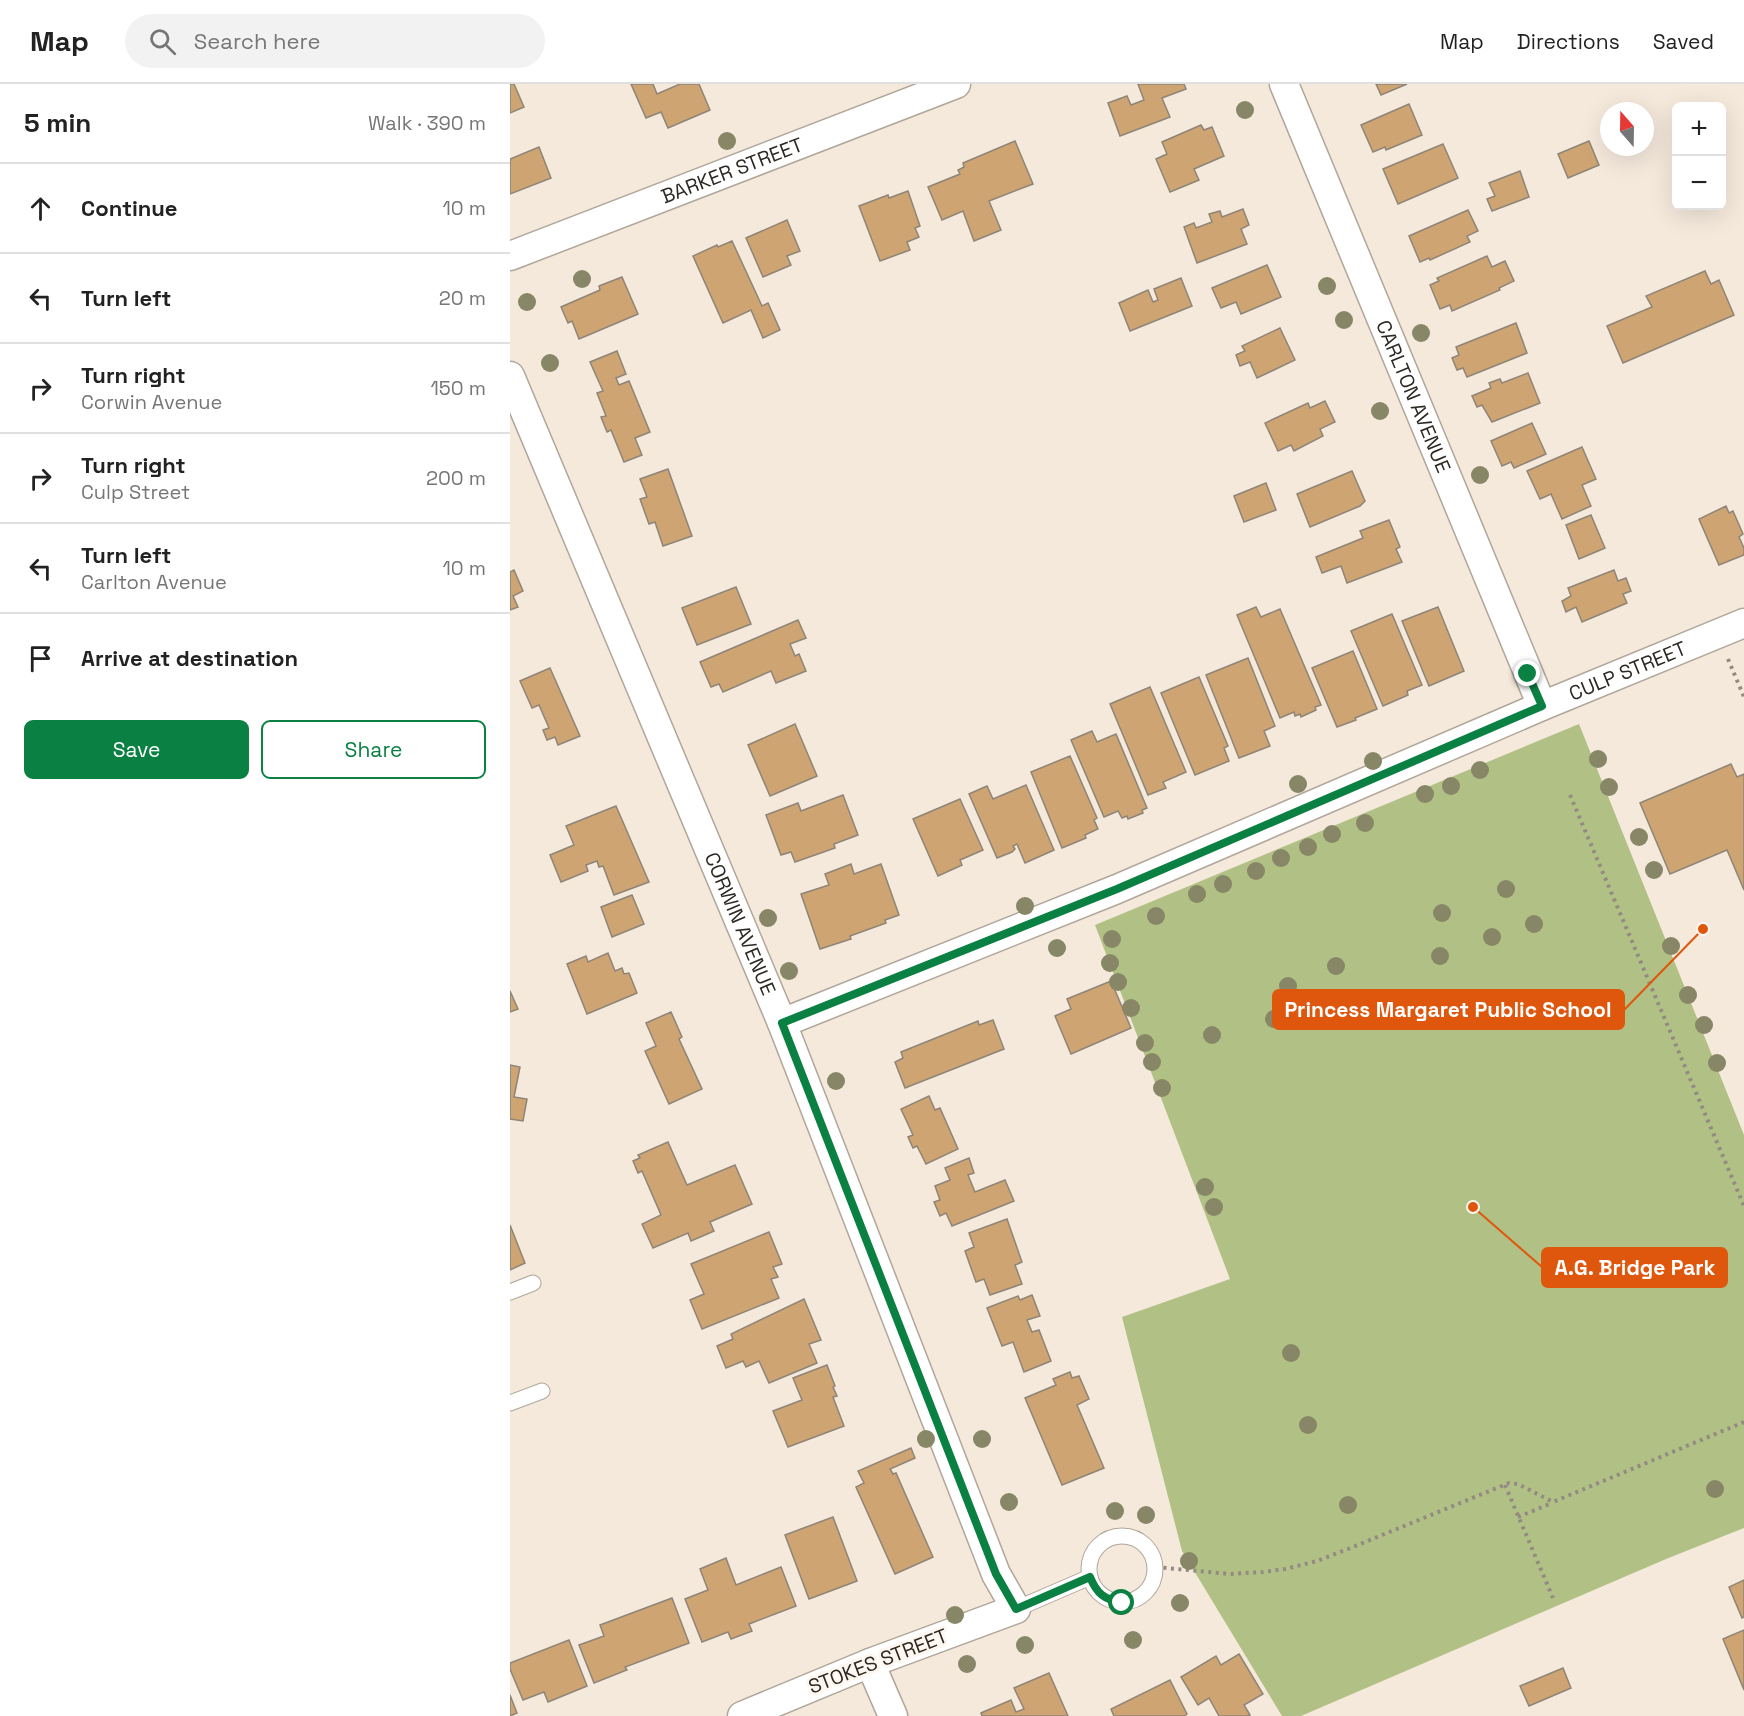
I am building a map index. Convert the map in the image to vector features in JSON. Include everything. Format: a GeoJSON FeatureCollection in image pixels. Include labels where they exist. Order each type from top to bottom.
{"type":"FeatureCollection","features":[{"type":"Feature","properties":{"kind":"street","name":"BARKER STREET"},"geometry":{"type":"LineString","coordinates":[[510,256],[956,84]]}},
{"type":"Feature","properties":{"kind":"street","name":"CARLTON AVENUE"},"geometry":{"type":"LineString","coordinates":[[1284,84],[1542,706]]}},
{"type":"Feature","properties":{"kind":"street","name":"CORWIN AVENUE"},"geometry":{"type":"LineString","coordinates":[[510,376],[782,1023],[996,1574],[1016,1609]]}},
{"type":"Feature","properties":{"kind":"street","name":"CULP STREET"},"geometry":{"type":"LineString","coordinates":[[782,1023],[1117,889],[1542,706],[1744,623]]}},
{"type":"Feature","properties":{"kind":"street","name":"STOKES STREET"},"geometry":{"type":"LineString","coordinates":[[741,1716],[870,1663],[1016,1609]]}},
{"type":"Feature","properties":{"kind":"street"},"geometry":{"type":"LineString","coordinates":[[870,1663],[893,1716]]}},
{"type":"Feature","properties":{"kind":"lane"},"geometry":{"type":"LineString","coordinates":[[510,1292],[534,1283]]}},
{"type":"Feature","properties":{"kind":"lane"},"geometry":{"type":"LineString","coordinates":[[510,1403],[542,1391]]}},
{"type":"Feature","properties":{"kind":"lane"},"geometry":{"type":"LineString","coordinates":[[1128,1536],[1138,1539],[1147,1547],[1156,1567],[1155,1577],[1143,1596],[1122,1603],[1111,1601],[1094,1587],[1089,1566],[1098,1546],[1106,1539],[1128,1536]]}},
{"type":"Feature","properties":{"kind":"lane"},"geometry":{"type":"LineString","coordinates":[[1016,1609],[1090,1577]]}},
{"type":"Feature","properties":{"kind":"path"},"geometry":{"type":"LineString","coordinates":[[1718,634],[1744,697]]}},
{"type":"Feature","properties":{"kind":"path"},"geometry":{"type":"LineString","coordinates":[[1570,795],[1744,1206]]}},
{"type":"Feature","properties":{"kind":"path"},"geometry":{"type":"LineString","coordinates":[[1518,1517],[1744,1422]]}},
{"type":"Feature","properties":{"kind":"path"},"geometry":{"type":"LineString","coordinates":[[1156,1567],[1230,1574],[1285,1569],[1348,1550],[1509,1483],[1518,1484],[1552,1502]]}},
{"type":"Feature","properties":{"kind":"path"},"geometry":{"type":"LineString","coordinates":[[1505,1485],[1553,1598]]}},
{"type":"Feature","properties":{"kind":"green space"},"geometry":{"type":"Polygon","coordinates":[[[1579,724],[1744,1135],[1744,1528],[1666,1559],[1301,1716],[1282,1716],[1182,1551],[1122,1317],[1230,1279],[1095,925],[1579,724]]]}},
{"type":"Feature","properties":{"kind":"building"},"geometry":{"type":"Polygon","coordinates":[[[510,84],[514,84],[524,107],[510,113],[510,84]]]}},
{"type":"Feature","properties":{"kind":"building"},"geometry":{"type":"Polygon","coordinates":[[[631,84],[653,84],[657,94],[680,84],[699,84],[710,110],[668,128],[661,112],[646,118],[631,84]]]}},
{"type":"Feature","properties":{"kind":"building"},"geometry":{"type":"Polygon","coordinates":[[[1138,84],[1184,84],[1186,89],[1162,98],[1170,117],[1120,136],[1108,103],[1127,96],[1131,105],[1144,100],[1138,84]]]}},
{"type":"Feature","properties":{"kind":"building"},"geometry":{"type":"Polygon","coordinates":[[[1376,84],[1407,84],[1381,95],[1376,84]]]}},
{"type":"Feature","properties":{"kind":"building"},"geometry":{"type":"Polygon","coordinates":[[[1409,104],[1422,135],[1386,150],[1385,147],[1373,152],[1361,125],[1409,104]]]}},
{"type":"Feature","properties":{"kind":"building"},"geometry":{"type":"Polygon","coordinates":[[[1201,125],[1204,130],[1212,127],[1224,156],[1194,169],[1199,180],[1170,192],[1156,159],[1167,154],[1162,142],[1201,125]]]}},
{"type":"Feature","properties":{"kind":"building"},"geometry":{"type":"Polygon","coordinates":[[[1015,141],[1033,184],[989,201],[1001,230],[974,241],[963,211],[942,220],[928,187],[960,174],[958,170],[964,167],[963,163],[1015,141]]]}},
{"type":"Feature","properties":{"kind":"building"},"geometry":{"type":"Polygon","coordinates":[[[1589,141],[1599,165],[1568,178],[1558,154],[1589,141]]]}},
{"type":"Feature","properties":{"kind":"building"},"geometry":{"type":"Polygon","coordinates":[[[1443,144],[1458,178],[1398,204],[1383,169],[1443,144]]]}},
{"type":"Feature","properties":{"kind":"building"},"geometry":{"type":"Polygon","coordinates":[[[539,147],[551,178],[510,194],[510,159],[539,147]]]}},
{"type":"Feature","properties":{"kind":"building"},"geometry":{"type":"Polygon","coordinates":[[[1520,171],[1529,197],[1492,211],[1487,199],[1495,196],[1489,183],[1520,171]]]}},
{"type":"Feature","properties":{"kind":"building"},"geometry":{"type":"Polygon","coordinates":[[[908,191],[920,226],[915,228],[919,237],[907,242],[910,250],[880,261],[859,206],[888,195],[889,198],[908,191]]]}},
{"type":"Feature","properties":{"kind":"building"},"geometry":{"type":"Polygon","coordinates":[[[1243,209],[1249,225],[1241,229],[1247,244],[1197,263],[1184,227],[1194,223],[1196,228],[1212,222],[1209,214],[1220,211],[1222,217],[1243,209]]]}},
{"type":"Feature","properties":{"kind":"building"},"geometry":{"type":"Polygon","coordinates":[[[1468,210],[1478,231],[1467,236],[1470,242],[1430,260],[1429,258],[1420,262],[1409,236],[1468,210]]]}},
{"type":"Feature","properties":{"kind":"building"},"geometry":{"type":"Polygon","coordinates":[[[787,220],[800,251],[787,256],[791,265],[763,277],[746,238],[787,220]]]}},
{"type":"Feature","properties":{"kind":"building"},"geometry":{"type":"Polygon","coordinates":[[[732,241],[762,306],[768,303],[780,330],[763,338],[751,310],[723,323],[693,256],[732,241]]]}},
{"type":"Feature","properties":{"kind":"building"},"geometry":{"type":"Polygon","coordinates":[[[1487,256],[1492,267],[1505,261],[1514,281],[1499,288],[1500,290],[1452,311],[1450,305],[1440,309],[1430,285],[1439,281],[1437,278],[1487,256]]]}},
{"type":"Feature","properties":{"kind":"building"},"geometry":{"type":"Polygon","coordinates":[[[1267,265],[1281,297],[1241,314],[1236,302],[1221,308],[1212,288],[1267,265]]]}},
{"type":"Feature","properties":{"kind":"building"},"geometry":{"type":"Polygon","coordinates":[[[1705,271],[1711,284],[1719,280],[1734,315],[1623,363],[1607,326],[1652,307],[1646,296],[1705,271]]]}},
{"type":"Feature","properties":{"kind":"building"},"geometry":{"type":"Polygon","coordinates":[[[622,277],[638,314],[579,339],[572,321],[568,323],[561,307],[600,290],[599,286],[622,277]]]}},
{"type":"Feature","properties":{"kind":"building"},"geometry":{"type":"Polygon","coordinates":[[[1181,278],[1192,306],[1130,331],[1119,303],[1148,290],[1153,302],[1158,300],[1154,289],[1181,278]]]}},
{"type":"Feature","properties":{"kind":"building"},"geometry":{"type":"Polygon","coordinates":[[[1516,323],[1527,353],[1467,377],[1463,368],[1457,370],[1452,358],[1459,355],[1456,347],[1516,323]]]}},
{"type":"Feature","properties":{"kind":"building"},"geometry":{"type":"Polygon","coordinates":[[[1280,328],[1295,360],[1257,378],[1250,362],[1240,366],[1236,355],[1245,351],[1242,346],[1280,328]]]}},
{"type":"Feature","properties":{"kind":"building"},"geometry":{"type":"Polygon","coordinates":[[[617,351],[626,374],[616,378],[619,385],[629,381],[650,432],[635,438],[642,455],[624,462],[611,430],[607,432],[601,417],[606,416],[597,393],[603,391],[590,362],[617,351]]]}},
{"type":"Feature","properties":{"kind":"building"},"geometry":{"type":"Polygon","coordinates":[[[1528,373],[1540,403],[1492,422],[1482,405],[1477,407],[1472,396],[1491,388],[1489,383],[1500,379],[1502,383],[1528,373]]]}},
{"type":"Feature","properties":{"kind":"building"},"geometry":{"type":"Polygon","coordinates":[[[1325,401],[1335,422],[1320,429],[1323,436],[1294,451],[1291,445],[1278,451],[1265,423],[1308,403],[1310,408],[1325,401]]]}},
{"type":"Feature","properties":{"kind":"building"},"geometry":{"type":"Polygon","coordinates":[[[1532,423],[1546,454],[1514,468],[1511,462],[1502,466],[1491,441],[1532,423]]]}},
{"type":"Feature","properties":{"kind":"building"},"geometry":{"type":"Polygon","coordinates":[[[1582,447],[1596,479],[1582,485],[1591,506],[1562,519],[1551,494],[1540,499],[1527,471],[1582,447]]]}},
{"type":"Feature","properties":{"kind":"building"},"geometry":{"type":"Polygon","coordinates":[[[668,469],[692,536],[663,546],[655,522],[649,524],[640,499],[647,497],[640,479],[668,469]]]}},
{"type":"Feature","properties":{"kind":"building"},"geometry":{"type":"Polygon","coordinates":[[[1352,471],[1365,501],[1360,506],[1310,527],[1297,494],[1352,471]]]}},
{"type":"Feature","properties":{"kind":"building"},"geometry":{"type":"Polygon","coordinates":[[[1266,483],[1276,510],[1244,522],[1234,496],[1266,483]]]}},
{"type":"Feature","properties":{"kind":"building"},"geometry":{"type":"Polygon","coordinates":[[[1726,506],[1729,513],[1733,511],[1743,534],[1739,537],[1744,548],[1744,555],[1719,565],[1699,519],[1726,506]]]}},
{"type":"Feature","properties":{"kind":"building"},"geometry":{"type":"Polygon","coordinates":[[[1591,515],[1605,548],[1579,559],[1566,525],[1591,515]]]}},
{"type":"Feature","properties":{"kind":"building"},"geometry":{"type":"Polygon","coordinates":[[[1389,520],[1400,547],[1396,549],[1402,562],[1347,583],[1341,566],[1322,573],[1316,557],[1363,538],[1360,531],[1389,520]]]}},
{"type":"Feature","properties":{"kind":"building"},"geometry":{"type":"Polygon","coordinates":[[[514,570],[523,591],[513,596],[518,607],[510,610],[510,572],[514,570]]]}},
{"type":"Feature","properties":{"kind":"building"},"geometry":{"type":"Polygon","coordinates":[[[1614,570],[1618,581],[1626,578],[1631,591],[1623,594],[1627,603],[1582,622],[1576,607],[1566,612],[1562,601],[1571,596],[1568,588],[1614,570]]]}},
{"type":"Feature","properties":{"kind":"building"},"geometry":{"type":"Polygon","coordinates":[[[736,587],[751,624],[697,645],[682,608],[736,587]]]}},
{"type":"Feature","properties":{"kind":"building"},"geometry":{"type":"Polygon","coordinates":[[[1256,607],[1261,617],[1280,609],[1321,705],[1315,707],[1316,710],[1301,717],[1300,714],[1295,716],[1294,712],[1280,718],[1237,615],[1256,607]]]}},
{"type":"Feature","properties":{"kind":"building"},"geometry":{"type":"Polygon","coordinates":[[[1438,607],[1464,671],[1429,686],[1402,621],[1438,607]]]}},
{"type":"Feature","properties":{"kind":"building"},"geometry":{"type":"Polygon","coordinates":[[[1392,614],[1422,685],[1407,691],[1408,695],[1383,706],[1351,631],[1392,614]]]}},
{"type":"Feature","properties":{"kind":"building"},"geometry":{"type":"Polygon","coordinates":[[[798,620],[806,638],[790,644],[795,656],[799,654],[806,671],[776,683],[771,671],[723,692],[719,684],[711,687],[700,662],[798,620]]]}},
{"type":"Feature","properties":{"kind":"building"},"geometry":{"type":"Polygon","coordinates":[[[1353,651],[1377,709],[1337,727],[1312,668],[1353,651]]]}},
{"type":"Feature","properties":{"kind":"building"},"geometry":{"type":"Polygon","coordinates":[[[1248,658],[1275,726],[1264,731],[1270,746],[1239,758],[1206,675],[1248,658]]]}},
{"type":"Feature","properties":{"kind":"building"},"geometry":{"type":"Polygon","coordinates":[[[550,668],[580,736],[558,745],[555,737],[547,740],[543,730],[549,728],[539,705],[532,708],[520,681],[550,668]]]}},
{"type":"Feature","properties":{"kind":"building"},"geometry":{"type":"Polygon","coordinates":[[[1199,677],[1228,746],[1224,748],[1229,761],[1195,775],[1161,693],[1199,677]]]}},
{"type":"Feature","properties":{"kind":"building"},"geometry":{"type":"Polygon","coordinates":[[[1150,687],[1186,772],[1163,782],[1166,788],[1148,795],[1110,704],[1150,687]]]}},
{"type":"Feature","properties":{"kind":"building"},"geometry":{"type":"Polygon","coordinates":[[[795,724],[817,776],[770,796],[748,745],[795,724]]]}},
{"type":"Feature","properties":{"kind":"building"},"geometry":{"type":"Polygon","coordinates":[[[1092,731],[1097,742],[1116,734],[1147,808],[1142,810],[1143,813],[1128,819],[1127,816],[1122,818],[1118,811],[1104,817],[1071,740],[1092,731]]]}},
{"type":"Feature","properties":{"kind":"building"},"geometry":{"type":"Polygon","coordinates":[[[1070,756],[1097,818],[1094,820],[1098,829],[1085,835],[1086,838],[1062,848],[1031,772],[1070,756]]]}},
{"type":"Feature","properties":{"kind":"building"},"geometry":{"type":"Polygon","coordinates":[[[1731,764],[1737,777],[1744,774],[1744,890],[1727,850],[1670,874],[1640,803],[1731,764]]]}},
{"type":"Feature","properties":{"kind":"building"},"geometry":{"type":"Polygon","coordinates":[[[1026,785],[1054,850],[1025,863],[1017,844],[1013,846],[1015,849],[1012,852],[997,858],[969,794],[987,786],[993,799],[1026,785]]]}},
{"type":"Feature","properties":{"kind":"building"},"geometry":{"type":"Polygon","coordinates":[[[843,795],[858,835],[834,844],[835,848],[795,862],[791,852],[781,855],[766,815],[798,803],[801,811],[843,795]]]}},
{"type":"Feature","properties":{"kind":"building"},"geometry":{"type":"Polygon","coordinates":[[[960,799],[983,850],[960,860],[962,865],[938,876],[913,819],[960,799]]]}},
{"type":"Feature","properties":{"kind":"building"},"geometry":{"type":"Polygon","coordinates":[[[616,806],[649,882],[614,895],[603,866],[599,867],[597,861],[586,865],[588,871],[561,882],[550,855],[574,845],[566,826],[616,806]]]}},
{"type":"Feature","properties":{"kind":"building"},"geometry":{"type":"Polygon","coordinates":[[[851,864],[854,874],[881,864],[899,915],[885,920],[886,923],[850,936],[851,939],[820,949],[801,894],[829,885],[825,874],[851,864]]]}},
{"type":"Feature","properties":{"kind":"building"},"geometry":{"type":"Polygon","coordinates":[[[632,895],[644,924],[612,937],[601,907],[632,895]]]}},
{"type":"Feature","properties":{"kind":"building"},"geometry":{"type":"Polygon","coordinates":[[[608,953],[615,971],[622,968],[624,974],[629,973],[637,993],[587,1014],[567,964],[586,956],[588,962],[608,953]]]}},
{"type":"Feature","properties":{"kind":"building"},"geometry":{"type":"Polygon","coordinates":[[[1111,981],[1131,1028],[1071,1054],[1055,1016],[1071,1009],[1067,999],[1111,981]]]}},
{"type":"Feature","properties":{"kind":"building"},"geometry":{"type":"Polygon","coordinates":[[[510,991],[518,1009],[510,1012],[510,991]]]}},
{"type":"Feature","properties":{"kind":"building"},"geometry":{"type":"Polygon","coordinates":[[[671,1012],[682,1037],[679,1039],[702,1089],[669,1104],[645,1051],[656,1046],[646,1023],[671,1012]]]}},
{"type":"Feature","properties":{"kind":"building"},"geometry":{"type":"Polygon","coordinates":[[[993,1020],[1004,1049],[905,1088],[895,1062],[903,1058],[901,1052],[978,1021],[979,1025],[993,1020]]]}},
{"type":"Feature","properties":{"kind":"building"},"geometry":{"type":"Polygon","coordinates":[[[510,1065],[520,1067],[514,1097],[527,1099],[523,1121],[510,1119],[510,1065]]]}},
{"type":"Feature","properties":{"kind":"building"},"geometry":{"type":"Polygon","coordinates":[[[929,1096],[935,1110],[940,1108],[958,1149],[926,1164],[917,1146],[913,1148],[908,1137],[913,1135],[901,1109],[929,1096]]]}},
{"type":"Feature","properties":{"kind":"building"},"geometry":{"type":"Polygon","coordinates":[[[668,1142],[687,1185],[735,1165],[752,1204],[710,1222],[714,1231],[691,1241],[688,1233],[653,1248],[642,1224],[661,1215],[642,1171],[638,1173],[633,1161],[640,1158],[638,1155],[668,1142]]]}},
{"type":"Feature","properties":{"kind":"building"},"geometry":{"type":"Polygon","coordinates":[[[969,1158],[974,1173],[968,1175],[975,1192],[1005,1180],[1014,1201],[952,1226],[946,1213],[940,1216],[934,1202],[940,1200],[935,1186],[950,1180],[945,1168],[969,1158]]]}},
{"type":"Feature","properties":{"kind":"building"},"geometry":{"type":"Polygon","coordinates":[[[1007,1219],[1022,1262],[1015,1265],[1022,1284],[990,1295],[984,1279],[976,1282],[965,1251],[974,1247],[969,1233],[1007,1219]]]}},
{"type":"Feature","properties":{"kind":"building"},"geometry":{"type":"Polygon","coordinates":[[[510,1225],[525,1263],[510,1270],[510,1225]]]}},
{"type":"Feature","properties":{"kind":"building"},"geometry":{"type":"Polygon","coordinates":[[[769,1232],[782,1264],[773,1267],[778,1277],[771,1279],[779,1298],[702,1329],[690,1300],[704,1294],[691,1264],[769,1232]]]}},
{"type":"Feature","properties":{"kind":"building"},"geometry":{"type":"Polygon","coordinates":[[[1032,1295],[1040,1316],[1027,1320],[1032,1332],[1039,1330],[1051,1361],[1024,1372],[1013,1342],[1002,1346],[987,1308],[1018,1296],[1020,1300],[1032,1295]]]}},
{"type":"Feature","properties":{"kind":"building"},"geometry":{"type":"Polygon","coordinates":[[[804,1299],[821,1340],[809,1344],[817,1363],[769,1383],[759,1361],[746,1367],[743,1361],[726,1368],[717,1346],[733,1339],[731,1334],[804,1299]]]}},
{"type":"Feature","properties":{"kind":"building"},"geometry":{"type":"Polygon","coordinates":[[[827,1365],[837,1396],[833,1397],[844,1426],[788,1447],[773,1411],[802,1400],[793,1378],[827,1365]]]}},
{"type":"Feature","properties":{"kind":"building"},"geometry":{"type":"Polygon","coordinates":[[[1070,1372],[1072,1378],[1079,1376],[1089,1399],[1077,1405],[1104,1468],[1062,1485],[1025,1398],[1056,1385],[1053,1379],[1070,1372]]]}},
{"type":"Feature","properties":{"kind":"building"},"geometry":{"type":"Polygon","coordinates":[[[911,1448],[915,1458],[890,1469],[893,1474],[896,1473],[933,1557],[895,1574],[856,1487],[864,1483],[858,1471],[911,1448]]]}},
{"type":"Feature","properties":{"kind":"building"},"geometry":{"type":"Polygon","coordinates":[[[833,1517],[857,1581],[809,1599],[785,1535],[833,1517]]]}},
{"type":"Feature","properties":{"kind":"building"},"geometry":{"type":"Polygon","coordinates":[[[726,1558],[736,1585],[781,1567],[796,1606],[749,1624],[752,1631],[731,1639],[728,1632],[702,1642],[685,1599],[708,1590],[700,1569],[726,1558]]]}},
{"type":"Feature","properties":{"kind":"building"},"geometry":{"type":"Polygon","coordinates":[[[1744,1580],[1744,1617],[1742,1618],[1729,1587],[1744,1580]]]}},
{"type":"Feature","properties":{"kind":"building"},"geometry":{"type":"Polygon","coordinates":[[[672,1598],[689,1643],[625,1667],[627,1670],[594,1683],[579,1645],[604,1636],[600,1625],[672,1598]]]}},
{"type":"Feature","properties":{"kind":"building"},"geometry":{"type":"Polygon","coordinates":[[[1744,1630],[1744,1690],[1723,1639],[1744,1630]]]}},
{"type":"Feature","properties":{"kind":"building"},"geometry":{"type":"Polygon","coordinates":[[[569,1640],[587,1686],[548,1702],[544,1692],[523,1700],[510,1669],[510,1663],[569,1640]]]}},
{"type":"Feature","properties":{"kind":"building"},"geometry":{"type":"Polygon","coordinates":[[[1239,1654],[1263,1694],[1244,1705],[1250,1715],[1219,1716],[1209,1698],[1198,1705],[1181,1677],[1216,1656],[1221,1665],[1239,1654]]]}},
{"type":"Feature","properties":{"kind":"building"},"geometry":{"type":"Polygon","coordinates":[[[1563,1668],[1571,1688],[1529,1706],[1520,1686],[1563,1668]]]}},
{"type":"Feature","properties":{"kind":"building"},"geometry":{"type":"Polygon","coordinates":[[[1049,1673],[1068,1716],[982,1716],[981,1713],[1011,1700],[1016,1712],[1024,1709],[1014,1688],[1049,1673]]]}},
{"type":"Feature","properties":{"kind":"building"},"geometry":{"type":"Polygon","coordinates":[[[1170,1680],[1187,1714],[1184,1716],[1114,1716],[1111,1709],[1170,1680]]]}},
{"type":"Feature","properties":{"kind":"building"},"geometry":{"type":"Polygon","coordinates":[[[510,1695],[517,1713],[510,1716],[510,1695]]]}},
{"type":"Feature","properties":{"kind":"place","name":"Princess Margaret Public School"},"geometry":{"type":"Point","coordinates":[1703,929]}},
{"type":"Feature","properties":{"kind":"place","name":"A.G. Bridge Park"},"geometry":{"type":"Point","coordinates":[1473,1207]}},
{"type":"Feature","properties":{"kind":"route"},"geometry":{"type":"LineString","coordinates":[[1122,1603],[1111,1601],[1102,1595],[1094,1587],[1090,1577],[1016,1609],[996,1574],[782,1023],[1117,889],[1542,706],[1528,674]]}}]}
